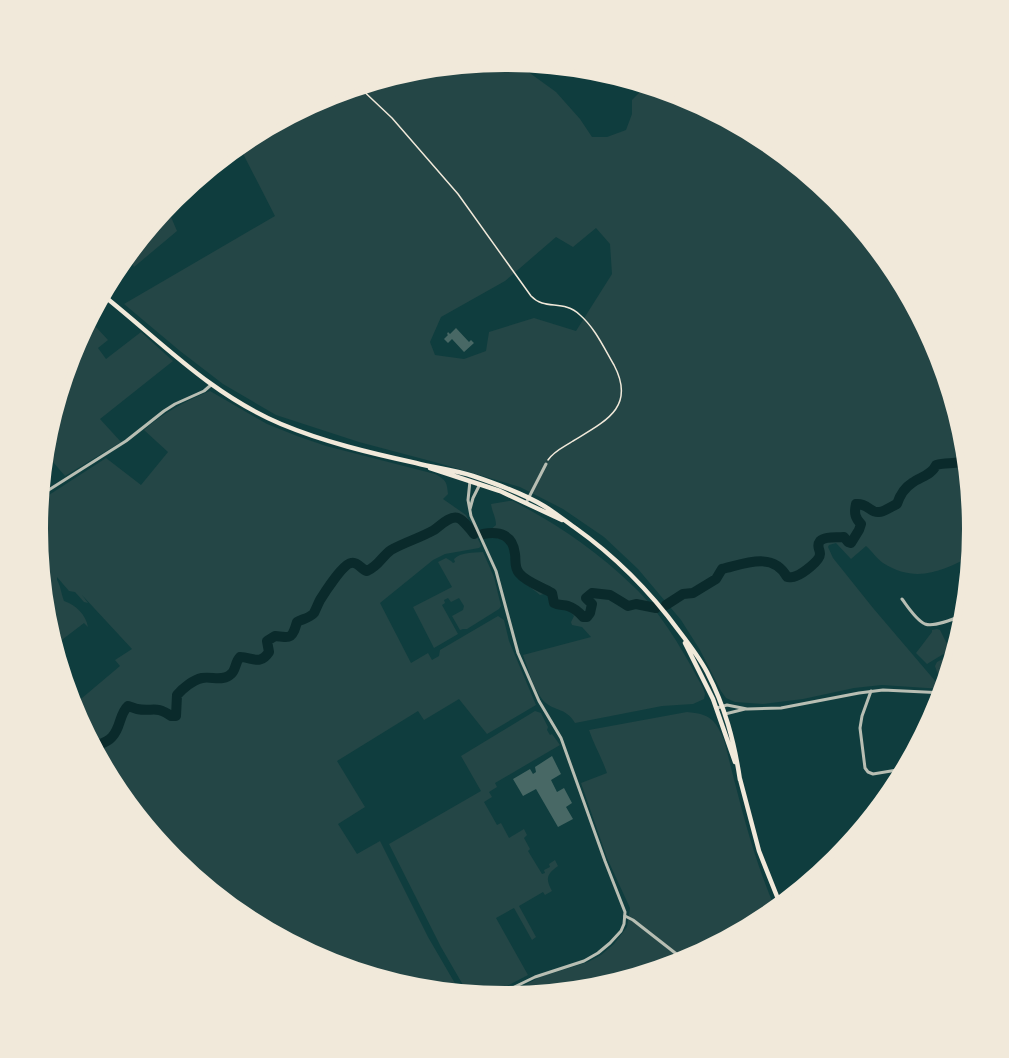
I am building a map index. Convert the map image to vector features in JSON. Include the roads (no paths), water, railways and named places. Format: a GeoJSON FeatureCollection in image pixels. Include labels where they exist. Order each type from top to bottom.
{"type":"FeatureCollection","features":[{"type":"Feature","properties":{"kind":"main road"},"geometry":{"type":"LineString","coordinates":[[105,297],[211,385],[260,415],[300,432],[342,445],[419,464],[447,468],[549,508],[597,543],[632,574],[656,600],[680,632],[723,715],[759,851],[778,900]]}},
{"type":"Feature","properties":{"kind":"street"},"geometry":{"type":"LineString","coordinates":[[45,493],[126,441],[164,411],[204,391],[211,385]]}},
{"type":"Feature","properties":{"kind":"street"},"geometry":{"type":"LineString","coordinates":[[528,501],[546,464]]}},
{"type":"Feature","properties":{"kind":"street"},"geometry":{"type":"LineString","coordinates":[[471,478],[468,497],[470,510],[496,571],[524,668],[541,704],[560,734],[623,905],[625,916],[621,931],[598,953],[584,961],[528,980],[508,990]]}},
{"type":"Feature","properties":{"kind":"street"},"geometry":{"type":"LineString","coordinates":[[470,510],[472,498],[481,482]]}},
{"type":"Feature","properties":{"kind":"street"},"geometry":{"type":"LineString","coordinates":[[902,599],[920,620],[928,625],[957,617]]}},
{"type":"Feature","properties":{"kind":"street"},"geometry":{"type":"LineString","coordinates":[[871,691],[860,728],[865,768],[873,774],[898,770]]}},
{"type":"Feature","properties":{"kind":"street"},"geometry":{"type":"LineString","coordinates":[[723,715],[747,709],[787,707],[871,691],[935,692]]}},
{"type":"Feature","properties":{"kind":"street"},"geometry":{"type":"LineString","coordinates":[[719,707],[731,705],[747,709]]}},
{"type":"Feature","properties":{"kind":"street"},"geometry":{"type":"LineString","coordinates":[[625,916],[679,956]]}},
{"type":"Feature","properties":{"kind":"waterway"},"geometry":{"type":"LineString","coordinates":[[666,605],[683,594],[693,593],[716,579],[722,569],[739,564],[766,562],[774,564],[787,577],[799,575],[819,557],[818,544],[822,539],[844,537],[851,543],[861,524],[857,520],[856,504],[876,512],[883,511],[897,504],[907,487],[929,474],[936,465],[961,462]]}},
{"type":"Feature","properties":{"kind":"waterway"},"geometry":{"type":"LineString","coordinates":[[98,745],[112,737],[128,706],[142,710],[158,710],[176,716],[177,695],[188,685],[202,678],[228,676],[233,672],[240,657],[262,659],[269,652],[267,641],[275,636],[290,636],[297,622],[314,613],[330,585],[351,563],[367,571],[391,550],[429,533],[445,521],[455,517],[460,519],[474,534]]}},
{"type":"Feature","properties":{"kind":"waterway"},"geometry":{"type":"LineString","coordinates":[[483,534],[495,533],[505,536],[512,542],[516,568],[519,573],[530,582],[552,593],[554,603],[566,605],[583,617],[587,617],[590,613],[592,604],[586,598],[592,593],[610,595],[628,606],[636,604],[656,608]]}}]}
